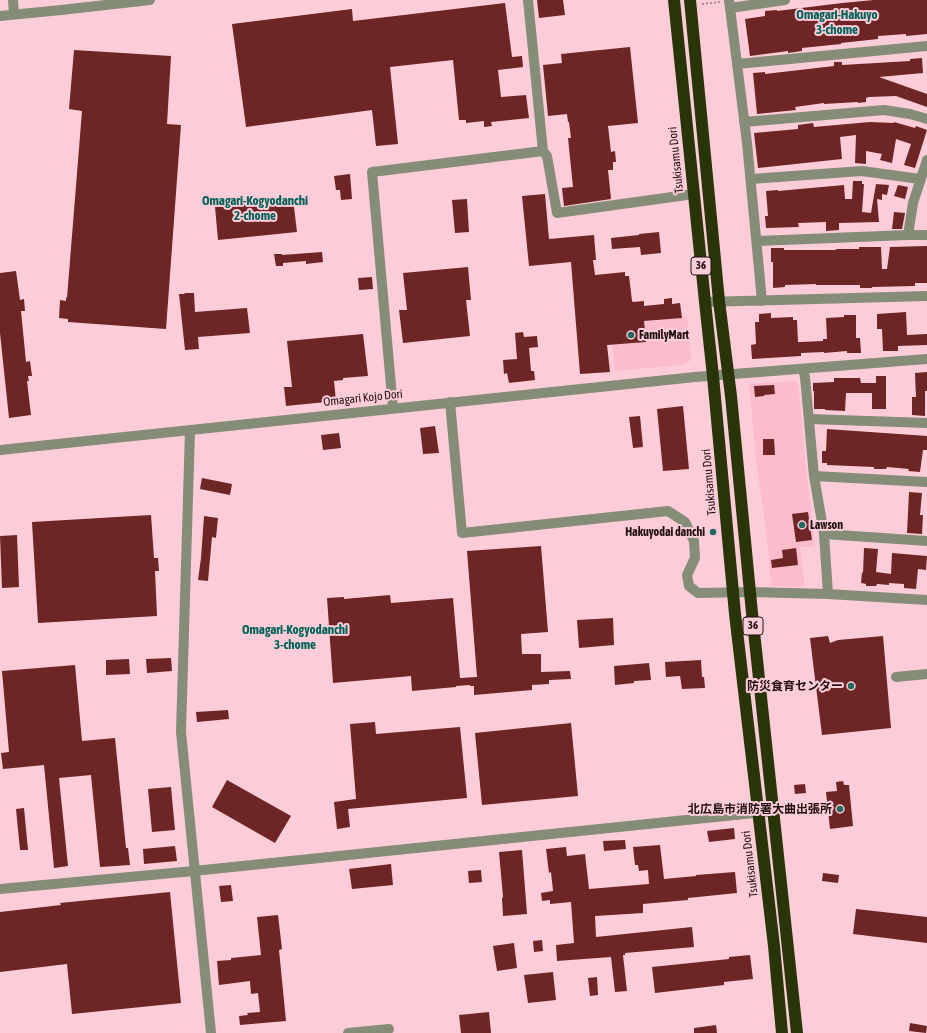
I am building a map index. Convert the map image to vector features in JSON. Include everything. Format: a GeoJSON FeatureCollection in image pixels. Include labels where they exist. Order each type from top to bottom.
{"type":"FeatureCollection","features":[{"type":"Feature","properties":{"kind":"highway","name":"Tsukisamu Dori"},"geometry":{"type":"LineString","coordinates":[[674,0],[734,592],[774,946],[782,1033]]}},
{"type":"Feature","properties":{"kind":"highway","name":"36"},"geometry":{"type":"LineString","coordinates":[[690,3],[719,301],[728,374],[797,1033]]}},
{"type":"Feature","properties":{"kind":"street"},"geometry":{"type":"LineString","coordinates":[[13,0],[14,14]]}},
{"type":"Feature","properties":{"kind":"street"},"geometry":{"type":"LineString","coordinates":[[0,16],[150,0]]}},
{"type":"Feature","properties":{"kind":"street"},"geometry":{"type":"LineString","coordinates":[[528,0],[543,151],[547,156],[557,213],[694,194]]}},
{"type":"Feature","properties":{"kind":"street"},"geometry":{"type":"LineString","coordinates":[[762,301],[751,179],[729,3],[785,0]]}},
{"type":"Feature","properties":{"kind":"street"},"geometry":{"type":"LineString","coordinates":[[737,64],[927,46]]}},
{"type":"Feature","properties":{"kind":"street"},"geometry":{"type":"LineString","coordinates":[[744,122],[884,110],[910,114],[927,119]]}},
{"type":"Feature","properties":{"kind":"street"},"geometry":{"type":"LineString","coordinates":[[393,408],[372,172],[543,151]]}},
{"type":"Feature","properties":{"kind":"street"},"geometry":{"type":"LineString","coordinates":[[908,235],[913,203],[927,160]]}},
{"type":"Feature","properties":{"kind":"street"},"geometry":{"type":"LineString","coordinates":[[751,179],[862,171],[920,179]]}},
{"type":"Feature","properties":{"kind":"street"},"geometry":{"type":"LineString","coordinates":[[757,240],[927,235]]}},
{"type":"Feature","properties":{"kind":"street"},"geometry":{"type":"LineString","coordinates":[[704,302],[927,296]]}},
{"type":"Feature","properties":{"kind":"street","name":"Omagari Kojo Dori"},"geometry":{"type":"LineString","coordinates":[[0,450],[728,374],[927,359]]}},
{"type":"Feature","properties":{"kind":"street"},"geometry":{"type":"LineString","coordinates":[[804,369],[814,476],[824,534],[828,594]]}},
{"type":"Feature","properties":{"kind":"street"},"geometry":{"type":"LineString","coordinates":[[450,402],[462,533],[668,511],[685,522],[694,541],[694,558],[688,575],[689,586],[698,593],[750,592],[828,594],[927,600]]}},
{"type":"Feature","properties":{"kind":"street"},"geometry":{"type":"LineString","coordinates":[[809,419],[927,423]]}},
{"type":"Feature","properties":{"kind":"street"},"geometry":{"type":"LineString","coordinates":[[190,430],[182,732],[194,871],[211,1033]]}},
{"type":"Feature","properties":{"kind":"street"},"geometry":{"type":"LineString","coordinates":[[814,476],[927,482]]}},
{"type":"Feature","properties":{"kind":"street"},"geometry":{"type":"LineString","coordinates":[[824,534],[927,541]]}},
{"type":"Feature","properties":{"kind":"street"},"geometry":{"type":"LineString","coordinates":[[896,677],[927,674]]}},
{"type":"Feature","properties":{"kind":"street"},"geometry":{"type":"LineString","coordinates":[[0,889],[194,871],[773,811]]}},
{"type":"Feature","properties":{"kind":"street"},"geometry":{"type":"LineString","coordinates":[[348,1033],[390,1029]]}},
{"type":"Feature","properties":{"kind":"path"},"geometry":{"type":"LineString","coordinates":[[690,3],[729,3]]}},
{"type":"Feature","properties":{"kind":"shaded area"},"geometry":{"type":"Polygon","coordinates":[[[687,317],[691,358],[689,362],[681,365],[615,371],[610,326],[687,317]]]}},
{"type":"Feature","properties":{"kind":"shaded area"},"geometry":{"type":"Polygon","coordinates":[[[795,381],[798,384],[815,547],[800,547],[805,587],[771,586],[768,546],[756,458],[749,384],[795,381]]]}},
{"type":"Feature","properties":{"kind":"building"},"geometry":{"type":"Polygon","coordinates":[[[537,0],[563,0],[565,15],[539,18],[537,0]]]}},
{"type":"Feature","properties":{"kind":"building"},"geometry":{"type":"Polygon","coordinates":[[[874,0],[927,0],[927,34],[878,36],[878,39],[802,48],[802,51],[788,53],[788,51],[750,56],[745,19],[765,16],[765,11],[777,11],[874,0]]]}},
{"type":"Feature","properties":{"kind":"building"},"geometry":{"type":"Polygon","coordinates":[[[505,3],[512,57],[522,56],[523,67],[498,70],[501,97],[526,95],[529,118],[491,122],[492,126],[484,127],[484,121],[466,123],[466,120],[459,120],[453,60],[390,67],[398,144],[376,146],[372,110],[246,127],[232,24],[352,9],[353,21],[505,3]]]}},
{"type":"Feature","properties":{"kind":"building"},"geometry":{"type":"Polygon","coordinates":[[[630,47],[638,123],[608,126],[611,152],[615,151],[616,162],[613,162],[613,170],[608,170],[611,199],[564,206],[562,188],[573,187],[568,138],[571,138],[569,122],[567,114],[548,116],[543,65],[562,63],[561,54],[630,47]]]}},
{"type":"Feature","properties":{"kind":"building"},"geometry":{"type":"Polygon","coordinates":[[[74,50],[171,56],[167,124],[181,125],[166,329],[68,322],[68,319],[59,318],[60,300],[66,301],[66,297],[67,298],[82,111],[69,109],[74,50]]]}},
{"type":"Feature","properties":{"kind":"building"},"geometry":{"type":"Polygon","coordinates":[[[922,58],[923,73],[879,77],[927,94],[927,107],[896,96],[869,97],[866,98],[866,102],[824,103],[795,107],[796,110],[757,114],[753,73],[765,72],[765,74],[834,66],[834,62],[842,62],[842,65],[910,61],[910,59],[922,58]]]}},
{"type":"Feature","properties":{"kind":"building"},"geometry":{"type":"Polygon","coordinates":[[[870,122],[894,122],[915,128],[916,126],[927,130],[915,168],[904,165],[911,144],[896,139],[892,163],[880,160],[882,154],[866,151],[866,164],[855,163],[856,135],[840,137],[842,159],[758,168],[754,133],[798,129],[798,125],[813,123],[814,127],[870,122]]]}},
{"type":"Feature","properties":{"kind":"building"},"geometry":{"type":"Polygon","coordinates":[[[350,174],[352,199],[341,200],[340,190],[336,190],[334,176],[350,174]]]}},
{"type":"Feature","properties":{"kind":"building"},"geometry":{"type":"Polygon","coordinates":[[[853,181],[862,181],[862,184],[864,184],[862,212],[871,213],[876,184],[889,185],[887,195],[882,194],[882,200],[877,199],[879,222],[839,223],[839,230],[826,231],[826,222],[798,223],[799,227],[766,228],[765,216],[768,216],[766,191],[844,185],[845,199],[852,199],[853,181]]]}},
{"type":"Feature","properties":{"kind":"building"},"geometry":{"type":"Polygon","coordinates":[[[898,185],[908,187],[905,199],[894,196],[898,185]]]}},
{"type":"Feature","properties":{"kind":"building"},"geometry":{"type":"Polygon","coordinates":[[[545,194],[549,239],[594,235],[596,260],[593,260],[595,275],[625,272],[625,276],[629,276],[632,301],[644,301],[644,306],[664,304],[664,299],[672,298],[672,304],[680,303],[682,318],[644,321],[646,342],[607,345],[610,372],[580,374],[571,262],[529,266],[522,196],[545,194]]]}},
{"type":"Feature","properties":{"kind":"building"},"geometry":{"type":"Polygon","coordinates":[[[293,199],[297,232],[218,240],[215,207],[293,199]]]}},
{"type":"Feature","properties":{"kind":"building"},"geometry":{"type":"Polygon","coordinates":[[[467,199],[469,232],[455,233],[452,200],[467,199]]]}},
{"type":"Feature","properties":{"kind":"building"},"geometry":{"type":"Polygon","coordinates":[[[894,212],[905,213],[902,229],[892,229],[894,212]]]}},
{"type":"Feature","properties":{"kind":"building"},"geometry":{"type":"Polygon","coordinates":[[[659,232],[661,253],[641,255],[640,247],[612,249],[611,238],[659,232]]]}},
{"type":"Feature","properties":{"kind":"building"},"geometry":{"type":"Polygon","coordinates":[[[927,246],[927,283],[915,283],[915,286],[872,288],[860,288],[860,285],[816,284],[785,285],[785,287],[773,288],[773,262],[771,262],[771,248],[784,248],[784,250],[836,250],[859,249],[859,247],[881,247],[882,269],[887,269],[890,247],[927,246]]]}},
{"type":"Feature","properties":{"kind":"building"},"geometry":{"type":"Polygon","coordinates":[[[322,252],[323,262],[306,264],[306,261],[283,263],[283,266],[276,266],[274,254],[282,255],[322,252]]]}},
{"type":"Feature","properties":{"kind":"building"},"geometry":{"type":"Polygon","coordinates":[[[468,267],[471,300],[466,300],[470,336],[403,343],[399,310],[407,310],[403,273],[468,267]]]}},
{"type":"Feature","properties":{"kind":"building"},"geometry":{"type":"Polygon","coordinates":[[[16,271],[20,300],[24,299],[25,311],[21,311],[26,362],[30,361],[32,376],[28,376],[29,381],[27,381],[31,415],[9,418],[0,333],[0,273],[16,271]]]}},
{"type":"Feature","properties":{"kind":"building"},"geometry":{"type":"Polygon","coordinates":[[[372,277],[373,289],[359,290],[358,278],[372,277]]]}},
{"type":"Feature","properties":{"kind":"building"},"geometry":{"type":"Polygon","coordinates":[[[184,293],[194,293],[195,312],[247,308],[250,333],[198,337],[199,349],[185,350],[179,294],[185,294],[184,293]]]}},
{"type":"Feature","properties":{"kind":"building"},"geometry":{"type":"Polygon","coordinates":[[[906,312],[907,335],[927,334],[927,345],[898,346],[898,351],[883,351],[882,329],[877,329],[877,314],[906,312]]]}},
{"type":"Feature","properties":{"kind":"building"},"geometry":{"type":"Polygon","coordinates":[[[771,313],[771,318],[793,317],[793,320],[797,320],[798,342],[823,341],[823,339],[827,339],[826,318],[856,315],[856,338],[860,338],[861,353],[847,353],[847,351],[801,353],[801,356],[752,359],[751,345],[756,344],[755,322],[759,322],[759,314],[771,313]]]}},
{"type":"Feature","properties":{"kind":"building"},"geometry":{"type":"Polygon","coordinates":[[[523,332],[524,337],[537,336],[538,347],[529,348],[531,371],[534,371],[535,380],[509,383],[507,373],[504,374],[503,360],[517,359],[515,333],[523,332]]]}},
{"type":"Feature","properties":{"kind":"building"},"geometry":{"type":"Polygon","coordinates":[[[363,334],[368,376],[343,378],[343,380],[334,381],[336,401],[286,406],[284,387],[292,387],[287,341],[363,334]]]}},
{"type":"Feature","properties":{"kind":"building"},"geometry":{"type":"Polygon","coordinates":[[[927,372],[925,416],[912,415],[912,397],[916,397],[915,373],[927,372]]]}},
{"type":"Feature","properties":{"kind":"building"},"geometry":{"type":"Polygon","coordinates":[[[876,376],[886,376],[886,409],[872,409],[872,393],[846,393],[845,411],[814,409],[813,383],[834,382],[834,378],[860,378],[861,383],[876,383],[876,376]]]}},
{"type":"Feature","properties":{"kind":"building"},"geometry":{"type":"Polygon","coordinates":[[[774,385],[775,394],[755,397],[754,386],[774,385]]]}},
{"type":"Feature","properties":{"kind":"building"},"geometry":{"type":"Polygon","coordinates":[[[683,406],[689,469],[663,471],[657,409],[683,406]]]}},
{"type":"Feature","properties":{"kind":"building"},"geometry":{"type":"Polygon","coordinates":[[[640,416],[643,447],[633,448],[629,417],[640,416]]]}},
{"type":"Feature","properties":{"kind":"building"},"geometry":{"type":"Polygon","coordinates":[[[435,426],[439,453],[423,454],[420,428],[435,426]]]}},
{"type":"Feature","properties":{"kind":"building"},"geometry":{"type":"Polygon","coordinates":[[[827,429],[927,436],[927,450],[923,450],[920,472],[908,471],[909,469],[887,467],[886,469],[874,469],[874,467],[827,465],[827,463],[822,463],[822,451],[826,451],[827,429]]]}},
{"type":"Feature","properties":{"kind":"building"},"geometry":{"type":"Polygon","coordinates":[[[339,433],[341,448],[323,450],[321,435],[339,433]]]}},
{"type":"Feature","properties":{"kind":"building"},"geometry":{"type":"Polygon","coordinates":[[[763,439],[774,439],[775,455],[763,455],[763,439]]]}},
{"type":"Feature","properties":{"kind":"building"},"geometry":{"type":"Polygon","coordinates":[[[202,478],[232,484],[230,495],[200,489],[202,478]]]}},
{"type":"Feature","properties":{"kind":"building"},"geometry":{"type":"Polygon","coordinates":[[[909,492],[922,493],[920,515],[923,515],[922,534],[907,533],[909,492]]]}},
{"type":"Feature","properties":{"kind":"building"},"geometry":{"type":"Polygon","coordinates":[[[808,512],[812,540],[796,542],[792,514],[808,512]]]}},
{"type":"Feature","properties":{"kind":"building"},"geometry":{"type":"Polygon","coordinates":[[[151,515],[154,558],[158,558],[159,571],[155,571],[157,616],[38,623],[32,522],[151,515]]]}},
{"type":"Feature","properties":{"kind":"building"},"geometry":{"type":"Polygon","coordinates":[[[204,516],[218,518],[216,538],[212,537],[208,581],[198,580],[204,516]]]}},
{"type":"Feature","properties":{"kind":"building"},"geometry":{"type":"Polygon","coordinates":[[[17,535],[19,587],[2,588],[0,536],[17,535]]]}},
{"type":"Feature","properties":{"kind":"building"},"geometry":{"type":"Polygon","coordinates":[[[541,546],[548,632],[521,634],[522,654],[541,654],[541,672],[570,671],[571,679],[549,680],[549,684],[532,685],[532,690],[474,695],[474,686],[470,685],[412,691],[411,676],[333,683],[327,598],[344,597],[344,599],[390,595],[391,603],[453,598],[460,678],[477,677],[467,551],[541,546]]]}},
{"type":"Feature","properties":{"kind":"building"},"geometry":{"type":"Polygon","coordinates":[[[796,548],[798,565],[772,568],[771,560],[783,558],[782,550],[796,548]]]}},
{"type":"Feature","properties":{"kind":"building"},"geometry":{"type":"Polygon","coordinates":[[[864,548],[878,549],[876,572],[891,574],[892,553],[927,556],[926,570],[918,569],[916,589],[904,588],[904,584],[889,583],[889,585],[877,584],[876,586],[866,586],[866,584],[861,583],[864,548]]]}},
{"type":"Feature","properties":{"kind":"building"},"geometry":{"type":"Polygon","coordinates":[[[613,618],[614,645],[579,648],[577,620],[613,618]]]}},
{"type":"Feature","properties":{"kind":"building","name":"防災食育センター"},"geometry":{"type":"Polygon","coordinates":[[[828,636],[830,643],[838,640],[883,636],[891,728],[822,735],[810,638],[828,636]]]}},
{"type":"Feature","properties":{"kind":"building"},"geometry":{"type":"Polygon","coordinates":[[[171,658],[172,671],[147,673],[146,659],[171,658]]]}},
{"type":"Feature","properties":{"kind":"building"},"geometry":{"type":"Polygon","coordinates":[[[129,659],[130,674],[106,675],[106,660],[129,659]]]}},
{"type":"Feature","properties":{"kind":"building"},"geometry":{"type":"Polygon","coordinates":[[[701,660],[702,677],[704,677],[705,688],[682,689],[680,676],[666,677],[665,662],[701,660]]]}},
{"type":"Feature","properties":{"kind":"building"},"geometry":{"type":"Polygon","coordinates":[[[649,663],[651,680],[634,681],[634,683],[615,685],[614,666],[649,663]]]}},
{"type":"Feature","properties":{"kind":"building"},"geometry":{"type":"Polygon","coordinates":[[[75,665],[82,741],[115,738],[126,848],[128,848],[130,865],[100,867],[91,775],[59,778],[68,866],[54,868],[44,765],[3,769],[1,753],[9,752],[2,671],[75,665]]]}},
{"type":"Feature","properties":{"kind":"building"},"geometry":{"type":"Polygon","coordinates":[[[228,710],[229,719],[197,722],[196,712],[228,710]]]}},
{"type":"Feature","properties":{"kind":"building"},"geometry":{"type":"Polygon","coordinates":[[[375,722],[376,734],[460,727],[467,798],[348,809],[350,827],[337,829],[334,802],[356,799],[350,724],[375,722]]]}},
{"type":"Feature","properties":{"kind":"building"},"geometry":{"type":"Polygon","coordinates":[[[571,723],[578,796],[482,805],[475,733],[571,723]]]}},
{"type":"Feature","properties":{"kind":"building"},"geometry":{"type":"Polygon","coordinates":[[[227,780],[291,816],[275,843],[212,807],[227,780]]]}},
{"type":"Feature","properties":{"kind":"building","name":"北広島市消防署大曲出張所"},"geometry":{"type":"Polygon","coordinates":[[[843,781],[844,785],[849,785],[853,826],[830,829],[826,792],[837,791],[836,782],[843,781]]]}},
{"type":"Feature","properties":{"kind":"building"},"geometry":{"type":"Polygon","coordinates":[[[805,784],[806,793],[795,794],[794,785],[805,784]]]}},
{"type":"Feature","properties":{"kind":"building"},"geometry":{"type":"Polygon","coordinates":[[[171,787],[175,830],[152,832],[148,789],[171,787]]]}},
{"type":"Feature","properties":{"kind":"building"},"geometry":{"type":"Polygon","coordinates":[[[24,808],[28,850],[20,850],[16,809],[24,808]]]}},
{"type":"Feature","properties":{"kind":"building"},"geometry":{"type":"Polygon","coordinates":[[[734,828],[735,839],[709,842],[707,831],[734,828]]]}},
{"type":"Feature","properties":{"kind":"building"},"geometry":{"type":"Polygon","coordinates":[[[625,840],[626,849],[604,851],[603,841],[625,840]]]}},
{"type":"Feature","properties":{"kind":"building"},"geometry":{"type":"Polygon","coordinates":[[[660,845],[664,879],[735,872],[737,893],[688,898],[688,900],[643,904],[643,913],[595,916],[596,937],[692,927],[694,947],[625,953],[625,955],[623,955],[627,991],[615,992],[611,957],[557,961],[556,945],[574,943],[571,902],[550,904],[550,900],[542,901],[541,893],[553,891],[546,849],[566,847],[567,856],[585,854],[589,889],[649,884],[648,870],[639,871],[638,865],[635,865],[633,847],[660,845]]]}},
{"type":"Feature","properties":{"kind":"building"},"geometry":{"type":"Polygon","coordinates":[[[175,846],[177,861],[144,864],[143,849],[175,846]]]}},
{"type":"Feature","properties":{"kind":"building"},"geometry":{"type":"Polygon","coordinates":[[[522,850],[527,914],[503,916],[499,852],[522,850]]]}},
{"type":"Feature","properties":{"kind":"building"},"geometry":{"type":"Polygon","coordinates":[[[391,864],[393,885],[352,889],[349,869],[391,864]]]}},
{"type":"Feature","properties":{"kind":"building"},"geometry":{"type":"Polygon","coordinates":[[[481,870],[482,882],[469,883],[468,871],[481,870]]]}},
{"type":"Feature","properties":{"kind":"building"},"geometry":{"type":"Polygon","coordinates":[[[823,873],[839,875],[838,883],[822,881],[823,873]]]}},
{"type":"Feature","properties":{"kind":"building"},"geometry":{"type":"Polygon","coordinates":[[[231,885],[233,901],[221,902],[219,886],[231,885]]]}},
{"type":"Feature","properties":{"kind":"building"},"geometry":{"type":"Polygon","coordinates":[[[170,892],[181,1003],[72,1014],[67,964],[0,972],[0,912],[61,905],[60,903],[170,892]]]}},
{"type":"Feature","properties":{"kind":"building"},"geometry":{"type":"Polygon","coordinates":[[[856,909],[927,917],[927,943],[853,934],[856,909]]]}},
{"type":"Feature","properties":{"kind":"building"},"geometry":{"type":"Polygon","coordinates":[[[278,915],[282,949],[279,950],[286,1021],[240,1025],[239,1016],[248,1015],[247,1013],[260,1012],[258,993],[251,994],[250,981],[219,985],[217,961],[261,955],[257,917],[278,915]]]}},
{"type":"Feature","properties":{"kind":"building"},"geometry":{"type":"Polygon","coordinates":[[[542,940],[543,951],[534,952],[533,941],[542,940]]]}},
{"type":"Feature","properties":{"kind":"building"},"geometry":{"type":"Polygon","coordinates":[[[514,943],[517,968],[497,971],[493,946],[514,943]]]}},
{"type":"Feature","properties":{"kind":"building"},"geometry":{"type":"Polygon","coordinates":[[[750,955],[753,979],[724,982],[724,985],[655,993],[652,967],[729,959],[729,957],[750,955]]]}},
{"type":"Feature","properties":{"kind":"building"},"geometry":{"type":"Polygon","coordinates":[[[553,972],[556,1000],[528,1003],[524,975],[553,972]]]}},
{"type":"Feature","properties":{"kind":"building"},"geometry":{"type":"Polygon","coordinates":[[[597,977],[598,995],[590,996],[588,978],[597,977]]]}},
{"type":"Feature","properties":{"kind":"building"},"geometry":{"type":"Polygon","coordinates":[[[489,1012],[491,1033],[461,1033],[459,1015],[489,1012]]]}},
{"type":"Feature","properties":{"kind":"building"},"geometry":{"type":"Polygon","coordinates":[[[910,1023],[927,1026],[926,1033],[909,1031],[910,1023]]]}},
{"type":"Feature","properties":{"kind":"building"},"geometry":{"type":"Polygon","coordinates":[[[716,1025],[717,1033],[694,1033],[694,1028],[716,1025]]]}},
{"type":"Feature","properties":{"kind":"place","name":"FamilyMart"},"geometry":{"type":"Point","coordinates":[631,335]}},
{"type":"Feature","properties":{"kind":"place","name":"Lawson"},"geometry":{"type":"Point","coordinates":[802,525]}},
{"type":"Feature","properties":{"kind":"place","name":"Hakuyodai danchi"},"geometry":{"type":"Point","coordinates":[713,532]}},
{"type":"Feature","properties":{"kind":"place","name":"防災食育センター"},"geometry":{"type":"Point","coordinates":[851,686]}},
{"type":"Feature","properties":{"kind":"place","name":"北広島市消防署大曲出張所"},"geometry":{"type":"Point","coordinates":[840,809]}},
{"type":"Feature","properties":{"kind":"district","name":"Omagari-Hakuyo 3-chome"},"geometry":{"type":"Point","coordinates":[837,22]}},
{"type":"Feature","properties":{"kind":"district","name":"Omagari-Kogyodanchi 2-chome"},"geometry":{"type":"Point","coordinates":[255,208]}},
{"type":"Feature","properties":{"kind":"district","name":"Omagari-Kogyodanchi 3-chome"},"geometry":{"type":"Point","coordinates":[295,638]}}]}
